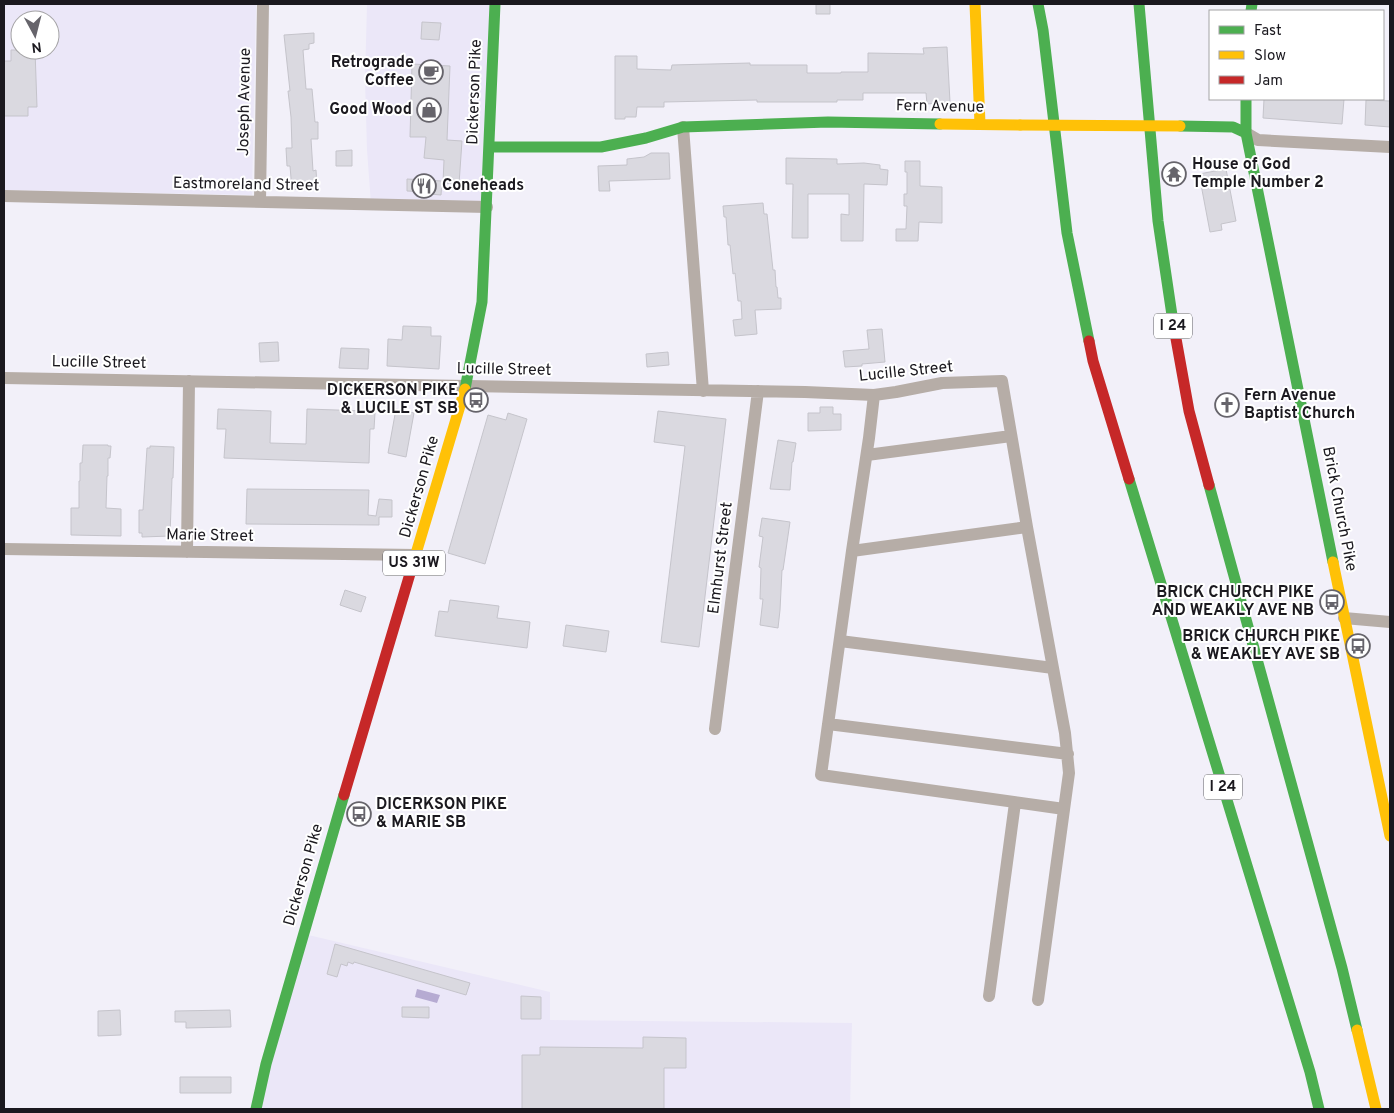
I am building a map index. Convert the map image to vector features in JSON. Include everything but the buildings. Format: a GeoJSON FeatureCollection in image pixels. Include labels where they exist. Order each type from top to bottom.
{"type":"FeatureCollection","features":[{"type":"Feature","properties":{"kind":"main road","name":"Dickerson Pike"},"geometry":{"type":"LineString","coordinates":[[256,1109],[266,1064],[466,386],[482,302],[495,4]]}},
{"type":"Feature","properties":{"kind":"main road"},"geometry":{"type":"LineString","coordinates":[[975,4],[980,124]]}},
{"type":"Feature","properties":{"kind":"main road","name":"I 24"},"geometry":{"type":"LineString","coordinates":[[1038,4],[1043,30],[1067,233],[1093,361],[1272,944],[1319,1109]]}},
{"type":"Feature","properties":{"kind":"main road"},"geometry":{"type":"LineString","coordinates":[[1042,4],[1043,30]]}},
{"type":"Feature","properties":{"kind":"main road","name":"I 24"},"geometry":{"type":"LineString","coordinates":[[1139,4],[1158,221],[1170,307],[1189,410],[1226,553],[1342,968],[1376,1109]]}},
{"type":"Feature","properties":{"kind":"main road","name":"Brick Church Pike"},"geometry":{"type":"LineString","coordinates":[[1246,100],[1246,133],[1390,836]]}},
{"type":"Feature","properties":{"kind":"main road","name":"Fern Avenue"},"geometry":{"type":"LineString","coordinates":[[489,147],[601,147],[646,138],[683,127],[828,122],[1233,127],[1246,133]]}},
{"type":"Feature","properties":{"kind":"street","name":"Joseph Avenue"},"geometry":{"type":"LineString","coordinates":[[260,201],[263,4]]}},
{"type":"Feature","properties":{"kind":"street"},"geometry":{"type":"LineString","coordinates":[[683,127],[703,391]]}},
{"type":"Feature","properties":{"kind":"street","name":"Fern Avenue"},"geometry":{"type":"LineString","coordinates":[[1246,133],[1258,140],[1390,147]]}},
{"type":"Feature","properties":{"kind":"street","name":"Eastmoreland Street"},"geometry":{"type":"LineString","coordinates":[[4,196],[487,207]]}},
{"type":"Feature","properties":{"kind":"street","name":"Lucille Street"},"geometry":{"type":"LineString","coordinates":[[4,378],[874,395],[942,383],[1002,381],[1011,436]]}},
{"type":"Feature","properties":{"kind":"street"},"geometry":{"type":"LineString","coordinates":[[187,552],[189,381]]}},
{"type":"Feature","properties":{"kind":"street","name":"Elmhurst Street"},"geometry":{"type":"LineString","coordinates":[[715,728],[758,392]]}},
{"type":"Feature","properties":{"kind":"street"},"geometry":{"type":"LineString","coordinates":[[874,395],[822,775],[1064,809]]}},
{"type":"Feature","properties":{"kind":"street"},"geometry":{"type":"LineString","coordinates":[[867,455],[1011,436],[1065,733],[1069,772],[1038,1000]]}},
{"type":"Feature","properties":{"kind":"street"},"geometry":{"type":"LineString","coordinates":[[852,551],[1027,527]]}},
{"type":"Feature","properties":{"kind":"street","name":"Marie Street"},"geometry":{"type":"LineString","coordinates":[[4,549],[416,555]]}},
{"type":"Feature","properties":{"kind":"street"},"geometry":{"type":"LineString","coordinates":[[1344,618],[1390,622]]}},
{"type":"Feature","properties":{"kind":"street"},"geometry":{"type":"LineString","coordinates":[[840,641],[1053,668]]}},
{"type":"Feature","properties":{"kind":"street"},"geometry":{"type":"LineString","coordinates":[[828,724],[1068,754]]}},
{"type":"Feature","properties":{"kind":"street"},"geometry":{"type":"LineString","coordinates":[[989,996],[1015,803]]}},
{"type":"Feature","properties":{"kind":"shaded area"},"geometry":{"type":"Polygon","coordinates":[[[4,4],[256,4],[252,195],[4,190],[4,4]]]}},
{"type":"Feature","properties":{"kind":"shaded area"},"geometry":{"type":"Polygon","coordinates":[[[367,4],[495,4],[487,207],[371,204],[365,80],[367,4]]]}},
{"type":"Feature","properties":{"kind":"shaded area"},"geometry":{"type":"Polygon","coordinates":[[[304,934],[550,992],[550,1020],[852,1023],[850,1109],[256,1109],[304,934]]]}},
{"type":"Feature","properties":{"kind":"shaded area"},"geometry":{"type":"Polygon","coordinates":[[[417,989],[440,995],[437,1003],[415,997],[417,989]]]}},
{"type":"Feature","properties":{"kind":"traffic: fast"},"geometry":{"type":"LineString","coordinates":[[465,389],[482,302],[495,4]]}},
{"type":"Feature","properties":{"kind":"traffic: fast"},"geometry":{"type":"LineString","coordinates":[[1038,4],[1043,30],[1067,233],[1089,341]]}},
{"type":"Feature","properties":{"kind":"traffic: fast"},"geometry":{"type":"LineString","coordinates":[[1139,4],[1158,221],[1173,322]]}},
{"type":"Feature","properties":{"kind":"traffic: fast"},"geometry":{"type":"LineString","coordinates":[[1251,10],[1252,4]]}},
{"type":"Feature","properties":{"kind":"traffic: fast"},"geometry":{"type":"LineString","coordinates":[[1246,100],[1246,133],[1333,562]]}},
{"type":"Feature","properties":{"kind":"traffic: fast"},"geometry":{"type":"LineString","coordinates":[[489,147],[601,147],[646,138],[683,127],[828,122],[940,124]]}},
{"type":"Feature","properties":{"kind":"traffic: fast"},"geometry":{"type":"LineString","coordinates":[[1180,126],[1233,127],[1246,133]]}},
{"type":"Feature","properties":{"kind":"traffic: fast"},"geometry":{"type":"LineString","coordinates":[[1129,479],[1310,1072],[1319,1109]]}},
{"type":"Feature","properties":{"kind":"traffic: fast"},"geometry":{"type":"LineString","coordinates":[[1209,485],[1342,968],[1357,1030]]}},
{"type":"Feature","properties":{"kind":"traffic: fast"},"geometry":{"type":"LineString","coordinates":[[256,1109],[266,1064],[344,795]]}},
{"type":"Feature","properties":{"kind":"traffic: slow"},"geometry":{"type":"LineString","coordinates":[[975,4],[980,124]]}},
{"type":"Feature","properties":{"kind":"traffic: slow"},"geometry":{"type":"LineString","coordinates":[[940,124],[1020,125]]}},
{"type":"Feature","properties":{"kind":"traffic: slow"},"geometry":{"type":"LineString","coordinates":[[1020,125],[1180,126]]}},
{"type":"Feature","properties":{"kind":"traffic: slow"},"geometry":{"type":"LineString","coordinates":[[412,567],[465,389]]}},
{"type":"Feature","properties":{"kind":"traffic: slow"},"geometry":{"type":"LineString","coordinates":[[1333,562],[1390,836]]}},
{"type":"Feature","properties":{"kind":"traffic: slow"},"geometry":{"type":"LineString","coordinates":[[1357,1030],[1376,1109]]}},
{"type":"Feature","properties":{"kind":"traffic: jam"},"geometry":{"type":"LineString","coordinates":[[1173,322],[1189,411],[1209,485]]}},
{"type":"Feature","properties":{"kind":"traffic: jam"},"geometry":{"type":"LineString","coordinates":[[1089,341],[1093,361],[1129,479]]}},
{"type":"Feature","properties":{"kind":"traffic: jam"},"geometry":{"type":"LineString","coordinates":[[344,795],[412,567]]}},
{"type":"Feature","properties":{"kind":"place","name":"Retrograde Coffee"},"geometry":{"type":"Point","coordinates":[431,72]}},
{"type":"Feature","properties":{"kind":"place","name":"Good Wood"},"geometry":{"type":"Point","coordinates":[429,110]}},
{"type":"Feature","properties":{"kind":"place","name":"House of God Temple Number 2"},"geometry":{"type":"Point","coordinates":[1174,174]}},
{"type":"Feature","properties":{"kind":"place","name":"Coneheads"},"geometry":{"type":"Point","coordinates":[424,186]}},
{"type":"Feature","properties":{"kind":"place","name":"DICKERSON PIKE & LUCILE ST SB"},"geometry":{"type":"Point","coordinates":[476,400]}},
{"type":"Feature","properties":{"kind":"place","name":"Fern Avenue Baptist Church"},"geometry":{"type":"Point","coordinates":[1227,405]}},
{"type":"Feature","properties":{"kind":"place","name":"BRICK CHURCH PIKE AND WEAKLY AVE NB"},"geometry":{"type":"Point","coordinates":[1332,602]}},
{"type":"Feature","properties":{"kind":"place","name":"BRICK CHURCH PIKE & WEAKLEY AVE SB"},"geometry":{"type":"Point","coordinates":[1358,646]}},
{"type":"Feature","properties":{"kind":"place","name":"DICERKSON PIKE & MARIE SB"},"geometry":{"type":"Point","coordinates":[359,814]}}]}
